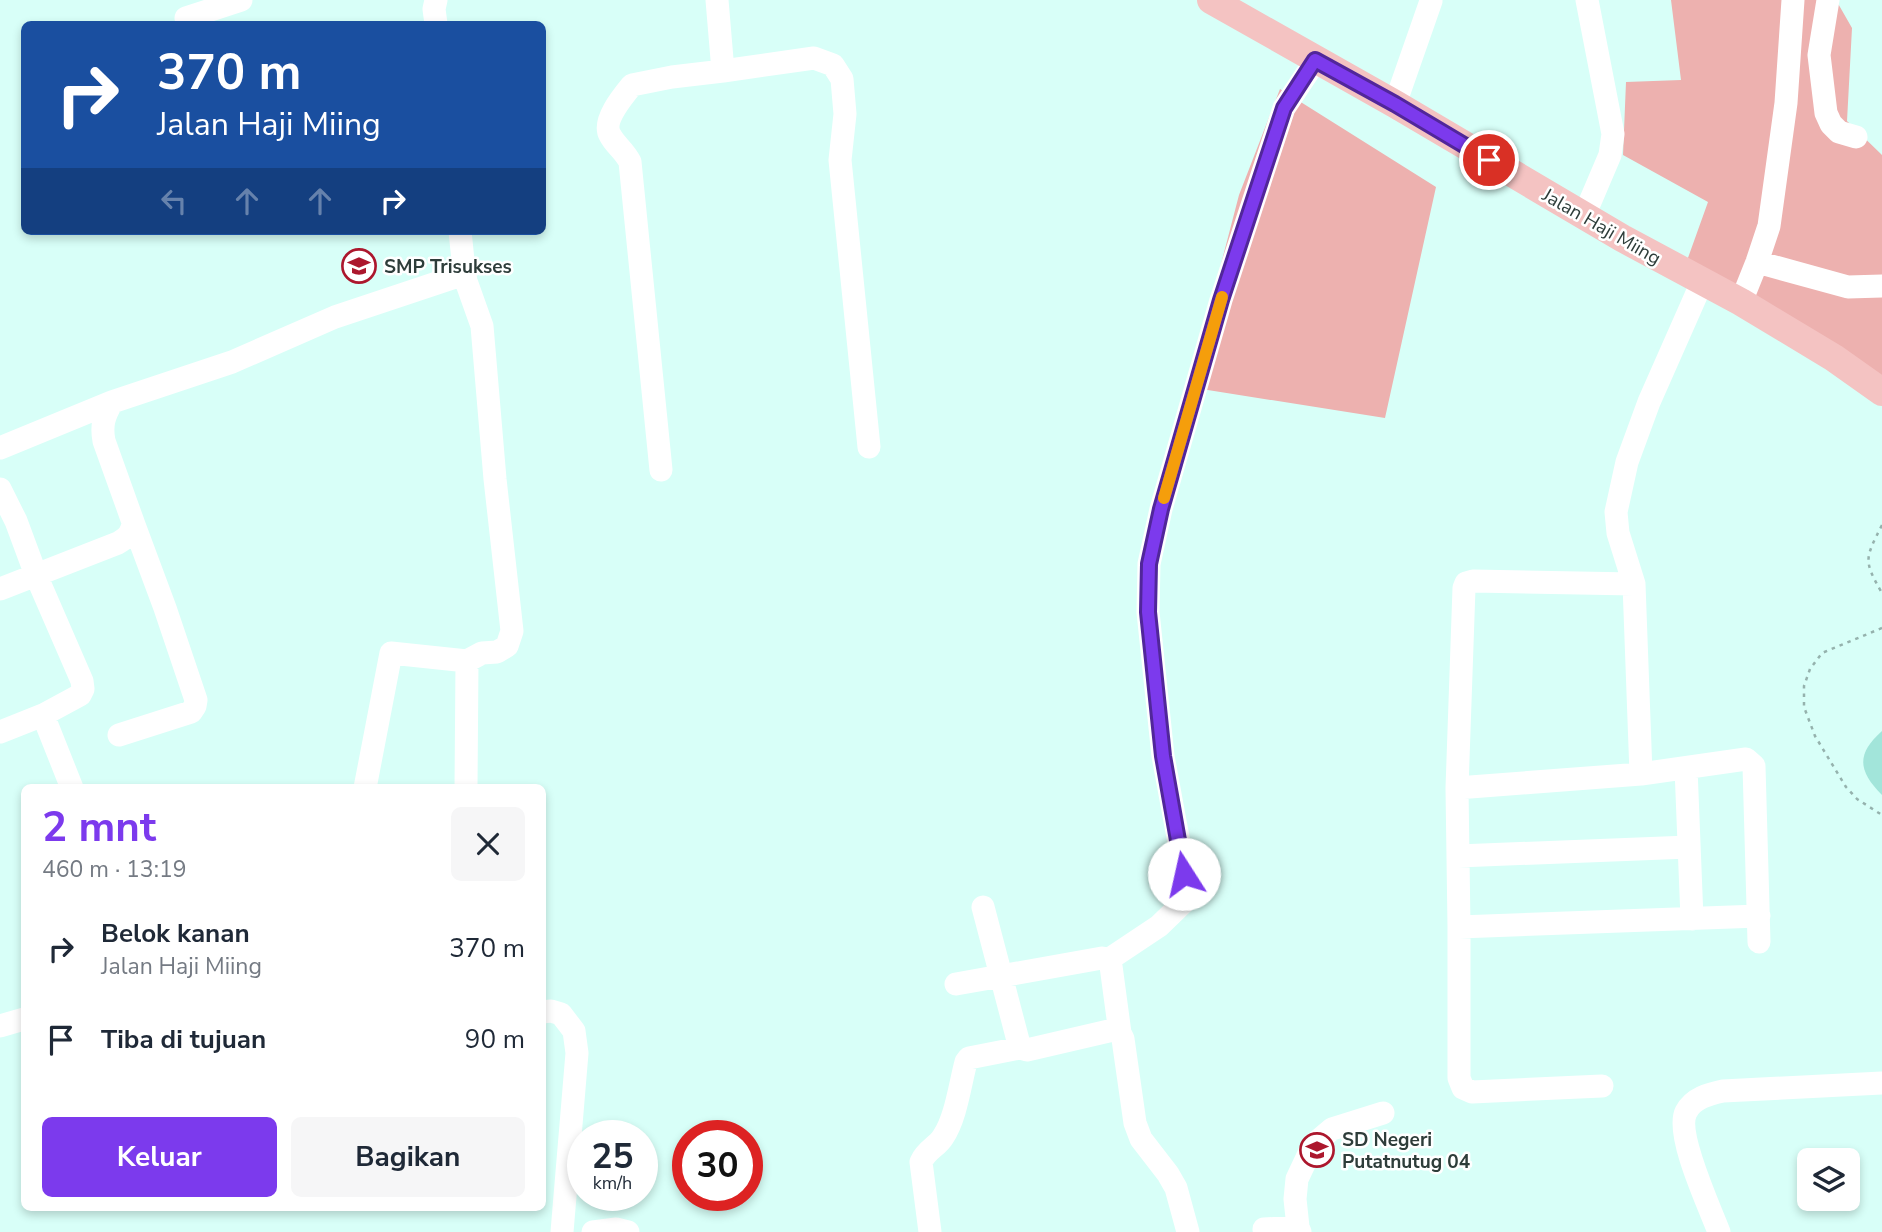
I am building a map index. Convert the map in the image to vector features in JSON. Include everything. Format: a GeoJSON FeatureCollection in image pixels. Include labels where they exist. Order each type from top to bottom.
{"type":"FeatureCollection","features":[{"type":"Feature","properties":{"kind":"main road","name":"Jalan Haji Miing"},"geometry":{"type":"LineString","coordinates":[[1210,0],[1395,104],[1584,216],[1741,302],[1834,359],[1882,393]]}},
{"type":"Feature","properties":{"kind":"street"},"geometry":{"type":"LineString","coordinates":[[186,18],[241,0]]}},
{"type":"Feature","properties":{"kind":"street"},"geometry":{"type":"LineString","coordinates":[[436,0],[436,21]]}},
{"type":"Feature","properties":{"kind":"street"},"geometry":{"type":"LineString","coordinates":[[717,0],[723,71]]}},
{"type":"Feature","properties":{"kind":"street"},"geometry":{"type":"LineString","coordinates":[[1584,216],[1610,155],[1613,134],[1587,0]]}},
{"type":"Feature","properties":{"kind":"street"},"geometry":{"type":"LineString","coordinates":[[1741,302],[1769,226],[1784,117],[1793,0]]}},
{"type":"Feature","properties":{"kind":"street"},"geometry":{"type":"LineString","coordinates":[[1828,0],[1819,55],[1826,113],[1839,132],[1856,136]]}},
{"type":"Feature","properties":{"kind":"street"},"geometry":{"type":"LineString","coordinates":[[1395,104],[1432,1]]}},
{"type":"Feature","properties":{"kind":"street"},"geometry":{"type":"LineString","coordinates":[[661,470],[630,162],[609,134],[607,126],[614,109],[632,85],[814,58],[834,65],[842,79],[845,114],[840,160],[869,447]]}},
{"type":"Feature","properties":{"kind":"street"},"geometry":{"type":"LineString","coordinates":[[1108,960],[1160,926],[1189,897],[1163,756],[1148,612],[1149,564],[1161,509],[1221,300],[1284,108],[1315,60]]}},
{"type":"Feature","properties":{"kind":"street"},"geometry":{"type":"LineString","coordinates":[[366,784],[391,653],[467,661],[482,653],[497,652],[507,646],[512,631],[495,480],[482,326],[464,270],[460,235]]}},
{"type":"Feature","properties":{"kind":"street"},"geometry":{"type":"LineString","coordinates":[[1757,262],[1848,287],[1882,286]]}},
{"type":"Feature","properties":{"kind":"street"},"geometry":{"type":"LineString","coordinates":[[0,448],[112,402],[232,362],[335,317],[452,278],[464,270]]}},
{"type":"Feature","properties":{"kind":"street"},"geometry":{"type":"LineString","coordinates":[[1641,774],[1634,584],[1618,533],[1616,512],[1627,462],[1649,402],[1702,282]]}},
{"type":"Feature","properties":{"kind":"street"},"geometry":{"type":"LineString","coordinates":[[112,402],[105,414],[102,430],[104,441],[196,700],[191,712],[119,735]]}},
{"type":"Feature","properties":{"kind":"street"},"geometry":{"type":"LineString","coordinates":[[0,489],[16,521],[83,688],[80,695],[43,715],[0,732]]}},
{"type":"Feature","properties":{"kind":"street"},"geometry":{"type":"LineString","coordinates":[[0,589],[118,542],[132,531],[133,522]]}},
{"type":"Feature","properties":{"kind":"street"},"geometry":{"type":"LineString","coordinates":[[1602,1086],[1472,1093],[1463,1088],[1459,1079],[1457,788],[1464,588],[1466,583],[1473,581],[1634,584]]}},
{"type":"Feature","properties":{"kind":"street"},"geometry":{"type":"LineString","coordinates":[[466,784],[467,661]]}},
{"type":"Feature","properties":{"kind":"street"},"geometry":{"type":"LineString","coordinates":[[43,715],[70,784]]}},
{"type":"Feature","properties":{"kind":"street"},"geometry":{"type":"LineString","coordinates":[[1457,788],[1641,774],[1746,759],[1754,766],[1759,942]]}},
{"type":"Feature","properties":{"kind":"street"},"geometry":{"type":"LineString","coordinates":[[1686,768],[1692,919]]}},
{"type":"Feature","properties":{"kind":"street"},"geometry":{"type":"LineString","coordinates":[[1458,856],[1689,847]]}},
{"type":"Feature","properties":{"kind":"street"},"geometry":{"type":"LineString","coordinates":[[983,907],[1020,1048]]}},
{"type":"Feature","properties":{"kind":"street"},"geometry":{"type":"LineString","coordinates":[[1460,927],[1759,916]]}},
{"type":"Feature","properties":{"kind":"street"},"geometry":{"type":"LineString","coordinates":[[956,984],[1102,958],[1108,960],[1135,1123],[1142,1139],[1176,1188],[1188,1232]]}},
{"type":"Feature","properties":{"kind":"street"},"geometry":{"type":"LineString","coordinates":[[546,1012],[561,1013],[574,1031],[577,1053],[562,1232]]}},
{"type":"Feature","properties":{"kind":"street"},"geometry":{"type":"LineString","coordinates":[[0,1026],[21,1020]]}},
{"type":"Feature","properties":{"kind":"street"},"geometry":{"type":"LineString","coordinates":[[930,1232],[921,1161],[925,1153],[943,1139],[969,1058],[1020,1048],[1027,1050],[1113,1030],[1120,1033]]}},
{"type":"Feature","properties":{"kind":"street"},"geometry":{"type":"LineString","coordinates":[[1719,1232],[1686,1144],[1683,1122],[1692,1104],[1700,1098],[1723,1091],[1882,1083]]}},
{"type":"Feature","properties":{"kind":"street"},"geometry":{"type":"LineString","coordinates":[[1264,1229],[1299,1229],[1295,1199],[1297,1179],[1313,1145],[1332,1129],[1383,1113]]}},
{"type":"Feature","properties":{"kind":"street"},"geometry":{"type":"LineString","coordinates":[[593,1232],[616,1229],[628,1232]]}},
{"type":"Feature","properties":{"kind":"path"},"geometry":{"type":"LineString","coordinates":[[1882,525],[1867,554],[1869,570],[1882,593]]}},
{"type":"Feature","properties":{"kind":"path"},"geometry":{"type":"LineString","coordinates":[[1882,628],[1822,653],[1810,669],[1804,686],[1804,707],[1815,736],[1846,787],[1857,799],[1882,816]]}},
{"type":"Feature","properties":{"kind":"shaded area"},"geometry":{"type":"Polygon","coordinates":[[[1671,0],[1836,0],[1852,28],[1847,121],[1882,155],[1882,384],[1684,269],[1708,202],[1623,155],[1626,82],[1681,80],[1671,0]]]}},
{"type":"Feature","properties":{"kind":"shaded area"},"geometry":{"type":"Polygon","coordinates":[[[1280,89],[1436,187],[1385,418],[1189,387],[1239,195],[1280,89]]]}},
{"type":"Feature","properties":{"kind":"shaded area"},"geometry":{"type":"Polygon","coordinates":[[[1882,731],[1882,795],[1868,778],[1863,763],[1868,747],[1882,731]]]}},
{"type":"Feature","properties":{"kind":"slow traffic"},"geometry":{"type":"LineString","coordinates":[[1164,498],[1222,297]]}},
{"type":"Feature","properties":{"kind":"place","name":"SMP Trisukses"},"geometry":{"type":"Point","coordinates":[359,266]}},
{"type":"Feature","properties":{"kind":"place","name":"SD Negeri Putatnutug 04"},"geometry":{"type":"Point","coordinates":[1317,1150]}},
{"type":"Feature","properties":{"kind":"route"},"geometry":{"type":"LineString","coordinates":[[1184,874],[1163,756],[1148,612],[1149,564],[1161,509],[1221,300],[1284,108],[1315,60],[1489,160]]}}]}
